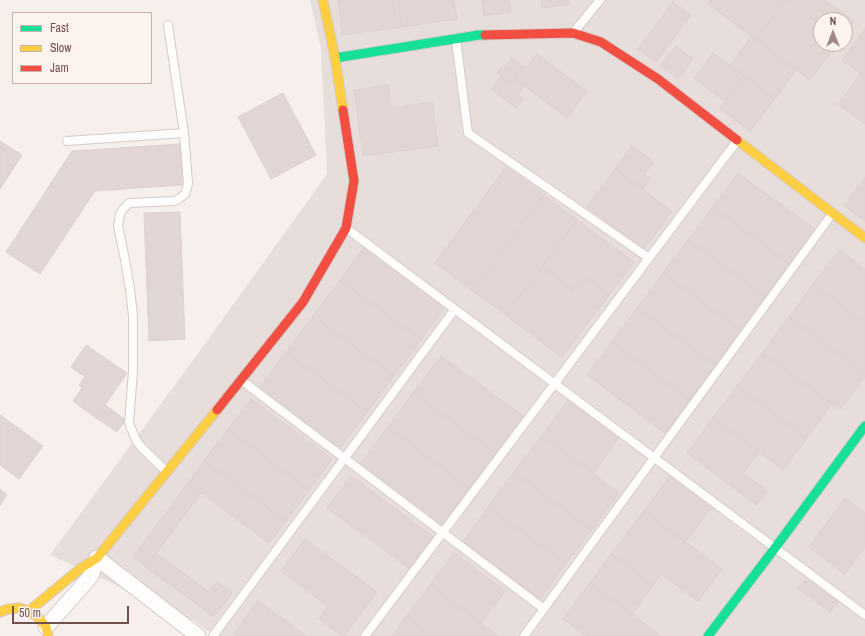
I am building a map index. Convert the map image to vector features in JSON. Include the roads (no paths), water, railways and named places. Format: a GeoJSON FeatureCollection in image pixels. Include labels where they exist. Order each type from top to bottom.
{"type":"FeatureCollection","features":[{"type":"Feature","properties":{"kind":"street"},"geometry":{"type":"LineString","coordinates":[[30,611],[81,568],[97,558],[303,302],[346,228],[354,181],[335,58],[324,0]]}},
{"type":"Feature","properties":{"kind":"street"},"geometry":{"type":"LineString","coordinates":[[335,58],[479,35],[573,33],[601,42],[658,79],[865,238]]}},
{"type":"Feature","properties":{"kind":"street"},"geometry":{"type":"LineString","coordinates":[[708,636],[864,431]]}},
{"type":"Feature","properties":{"kind":"street"},"geometry":{"type":"LineString","coordinates":[[6,602],[30,611],[39,618],[47,632],[91,576],[97,558]]}},
{"type":"Feature","properties":{"kind":"street"},"geometry":{"type":"LineString","coordinates":[[97,558],[198,636]]}},
{"type":"Feature","properties":{"kind":"street"},"geometry":{"type":"LineString","coordinates":[[0,612],[8,609],[19,608]]}},
{"type":"Feature","properties":{"kind":"lane"},"geometry":{"type":"LineString","coordinates":[[573,33],[600,0]]}},
{"type":"Feature","properties":{"kind":"lane"},"geometry":{"type":"LineString","coordinates":[[167,472],[142,448],[136,440],[129,423],[133,371],[133,316],[130,288],[118,226],[120,214],[129,203],[175,201],[184,194],[188,183],[184,133],[168,25]]}},
{"type":"Feature","properties":{"kind":"lane"},"geometry":{"type":"LineString","coordinates":[[456,39],[468,133],[649,258]]}},
{"type":"Feature","properties":{"kind":"lane"},"geometry":{"type":"LineString","coordinates":[[67,141],[184,133]]}},
{"type":"Feature","properties":{"kind":"lane"},"geometry":{"type":"LineString","coordinates":[[365,636],[737,140]]}},
{"type":"Feature","properties":{"kind":"lane"},"geometry":{"type":"LineString","coordinates":[[524,636],[833,214]]}},
{"type":"Feature","properties":{"kind":"lane"},"geometry":{"type":"LineString","coordinates":[[346,228],[865,615]]}},
{"type":"Feature","properties":{"kind":"lane"},"geometry":{"type":"LineString","coordinates":[[213,636],[455,309]]}},
{"type":"Feature","properties":{"kind":"lane"},"geometry":{"type":"LineString","coordinates":[[241,380],[544,609]]}}]}
